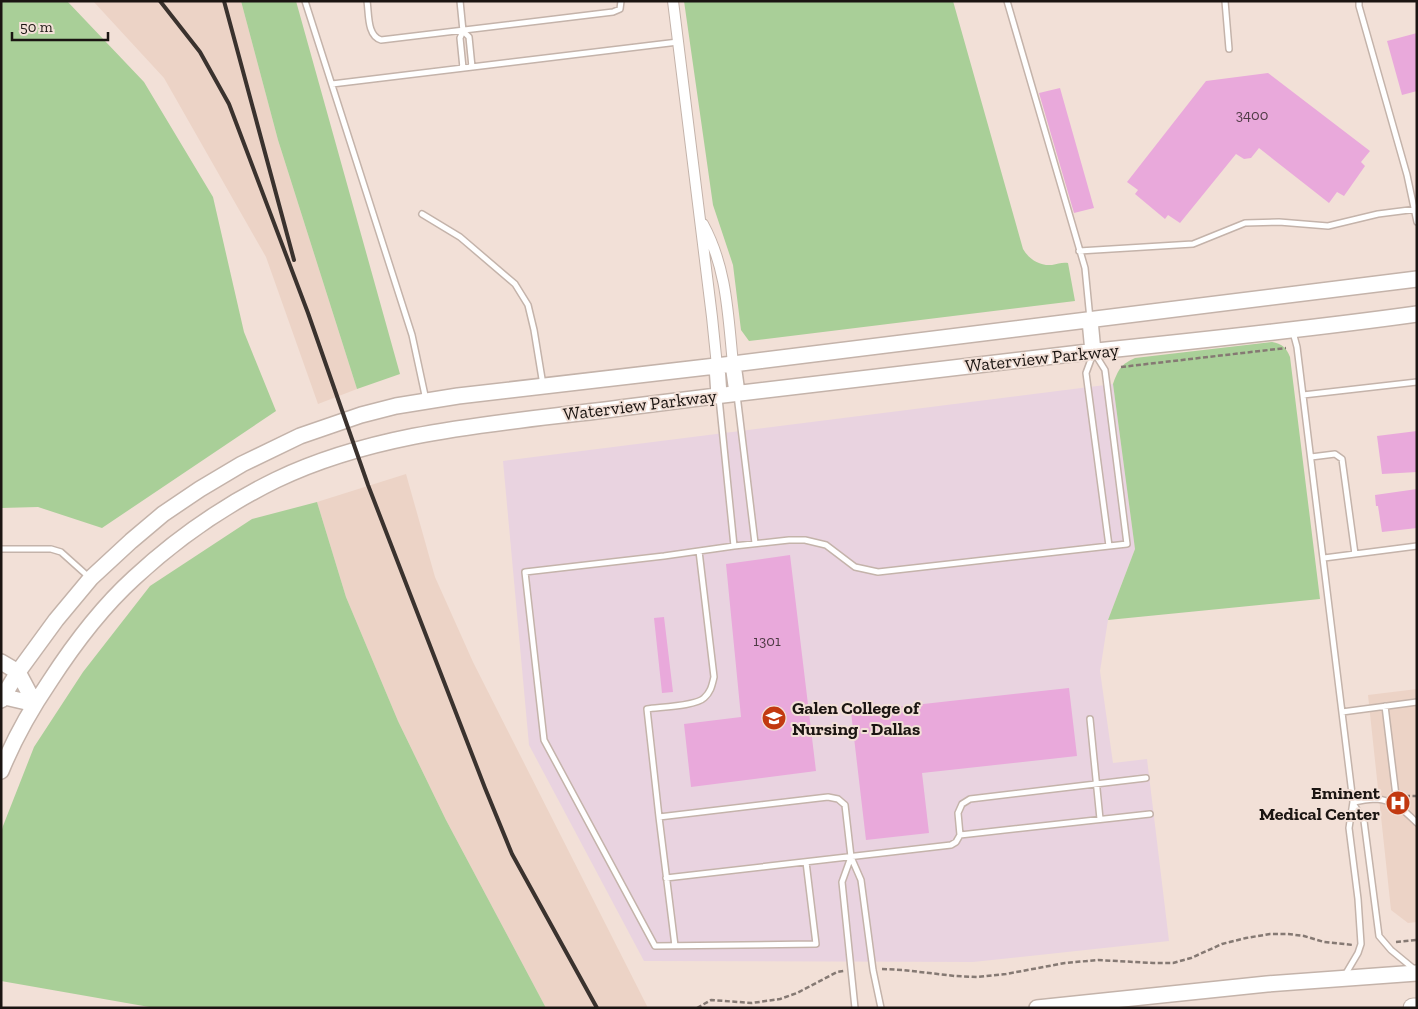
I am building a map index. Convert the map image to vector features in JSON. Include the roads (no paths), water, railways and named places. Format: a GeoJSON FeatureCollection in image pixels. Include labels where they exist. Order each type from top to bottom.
{"type":"FeatureCollection","features":[{"type":"Feature","properties":{"kind":"main road","name":"Waterview Parkway"},"geometry":{"type":"LineString","coordinates":[[2,698],[18,672],[56,620],[91,578],[163,514],[242,464],[300,436],[361,415],[426,400],[734,364],[1417,279]]}},
{"type":"Feature","properties":{"kind":"main road","name":"Waterview Parkway"},"geometry":{"type":"LineString","coordinates":[[1,771],[35,704],[73,647],[94,620],[132,580],[167,549],[245,496],[281,478],[342,454],[423,433],[719,395],[1417,314]]}},
{"type":"Feature","properties":{"kind":"main road"},"geometry":{"type":"LineString","coordinates":[[1090,320],[1093,352]]}},
{"type":"Feature","properties":{"kind":"main road"},"geometry":{"type":"LineString","coordinates":[[734,364],[737,393]]}},
{"type":"Feature","properties":{"kind":"main road"},"geometry":{"type":"LineString","coordinates":[[716,366],[719,395]]}},
{"type":"Feature","properties":{"kind":"main road"},"geometry":{"type":"LineString","coordinates":[[1,662],[18,672],[35,704]]}},
{"type":"Feature","properties":{"kind":"main road"},"geometry":{"type":"LineString","coordinates":[[2,698],[35,704]]}},
{"type":"Feature","properties":{"kind":"main road"},"geometry":{"type":"LineString","coordinates":[[1036,1008],[1258,984],[1417,972]]}},
{"type":"Feature","properties":{"kind":"street"},"geometry":{"type":"LineString","coordinates":[[673,1],[716,366]]}},
{"type":"Feature","properties":{"kind":"street"},"geometry":{"type":"LineString","coordinates":[[700,219],[711,238],[724,280],[734,364]]}},
{"type":"Feature","properties":{"kind":"lane"},"geometry":{"type":"LineString","coordinates":[[305,1],[412,335],[426,400]]}},
{"type":"Feature","properties":{"kind":"lane"},"geometry":{"type":"LineString","coordinates":[[367,1],[371,33],[376,39],[381,40],[613,12],[620,9],[621,1]]}},
{"type":"Feature","properties":{"kind":"lane"},"geometry":{"type":"LineString","coordinates":[[460,1],[463,31],[460,38],[463,68]]}},
{"type":"Feature","properties":{"kind":"lane"},"geometry":{"type":"LineString","coordinates":[[1007,1],[1085,268],[1090,320]]}},
{"type":"Feature","properties":{"kind":"lane"},"geometry":{"type":"LineString","coordinates":[[1225,1],[1229,49]]}},
{"type":"Feature","properties":{"kind":"lane"},"geometry":{"type":"LineString","coordinates":[[1359,1],[1416,209],[1417,222]]}},
{"type":"Feature","properties":{"kind":"lane"},"geometry":{"type":"LineString","coordinates":[[463,31],[469,37],[472,67]]}},
{"type":"Feature","properties":{"kind":"lane"},"geometry":{"type":"LineString","coordinates":[[332,84],[679,42]]}},
{"type":"Feature","properties":{"kind":"lane"},"geometry":{"type":"LineString","coordinates":[[1079,251],[1192,244],[1245,223],[1279,222],[1328,226],[1378,214],[1416,209]]}},
{"type":"Feature","properties":{"kind":"lane"},"geometry":{"type":"LineString","coordinates":[[422,214],[460,237],[515,284],[528,305],[543,386]]}},
{"type":"Feature","properties":{"kind":"lane"},"geometry":{"type":"LineString","coordinates":[[1292,330],[1297,347],[1324,558],[1352,802],[1349,828],[1358,899],[1361,944],[1358,953],[1343,977]]}},
{"type":"Feature","properties":{"kind":"lane"},"geometry":{"type":"LineString","coordinates":[[806,862],[816,944],[655,946],[544,740],[525,572],[788,540],[826,545],[855,567],[878,572],[1127,544],[1105,370],[1093,352]]}},
{"type":"Feature","properties":{"kind":"lane"},"geometry":{"type":"LineString","coordinates":[[1093,352],[1086,373],[1109,546]]}},
{"type":"Feature","properties":{"kind":"lane"},"geometry":{"type":"LineString","coordinates":[[1303,395],[1417,382]]}},
{"type":"Feature","properties":{"kind":"lane"},"geometry":{"type":"LineString","coordinates":[[737,393],[755,543]]}},
{"type":"Feature","properties":{"kind":"lane"},"geometry":{"type":"LineString","coordinates":[[719,395],[734,546]]}},
{"type":"Feature","properties":{"kind":"lane"},"geometry":{"type":"LineString","coordinates":[[1311,457],[1335,454],[1342,459],[1355,554]]}},
{"type":"Feature","properties":{"kind":"lane"},"geometry":{"type":"LineString","coordinates":[[1324,558],[1417,546]]}},
{"type":"Feature","properties":{"kind":"lane"},"geometry":{"type":"LineString","coordinates":[[1,549],[51,549],[61,552],[91,578]]}},
{"type":"Feature","properties":{"kind":"lane"},"geometry":{"type":"LineString","coordinates":[[675,946],[647,709],[695,703],[704,699],[711,690],[714,677],[699,551]]}},
{"type":"Feature","properties":{"kind":"lane"},"geometry":{"type":"LineString","coordinates":[[1342,712],[1417,702]]}},
{"type":"Feature","properties":{"kind":"lane"},"geometry":{"type":"LineString","coordinates":[[1385,706],[1397,804]]}},
{"type":"Feature","properties":{"kind":"lane"},"geometry":{"type":"LineString","coordinates":[[1090,719],[1100,819]]}},
{"type":"Feature","properties":{"kind":"lane"},"geometry":{"type":"LineString","coordinates":[[666,878],[951,845],[956,842],[960,835],[958,813],[962,804],[970,799],[1146,778]]}},
{"type":"Feature","properties":{"kind":"lane"},"geometry":{"type":"LineString","coordinates":[[659,818],[828,796],[838,799],[845,805],[851,857],[861,880],[873,970],[881,1008]]}},
{"type":"Feature","properties":{"kind":"lane"},"geometry":{"type":"LineString","coordinates":[[1352,802],[1377,799],[1397,804],[1417,822]]}},
{"type":"Feature","properties":{"kind":"lane"},"geometry":{"type":"LineString","coordinates":[[1352,802],[1364,821],[1379,936],[1390,950],[1417,972]]}},
{"type":"Feature","properties":{"kind":"lane"},"geometry":{"type":"LineString","coordinates":[[960,835],[1150,814]]}},
{"type":"Feature","properties":{"kind":"lane"},"geometry":{"type":"LineString","coordinates":[[851,857],[842,882],[855,1008]]}},
{"type":"Feature","properties":{"kind":"railway"},"geometry":{"type":"LineString","coordinates":[[160,1],[200,52],[229,104],[308,313],[368,485],[485,788],[512,854],[597,1008]]}},
{"type":"Feature","properties":{"kind":"railway"},"geometry":{"type":"LineString","coordinates":[[224,1],[294,260]]}},
{"type":"Feature","properties":{"kind":"place","name":"Galen College of Nursing - Dallas"},"geometry":{"type":"Point","coordinates":[774,718]}},
{"type":"Feature","properties":{"kind":"place","name":"Eminent Medical Center"},"geometry":{"type":"Point","coordinates":[1398,803]}}]}
